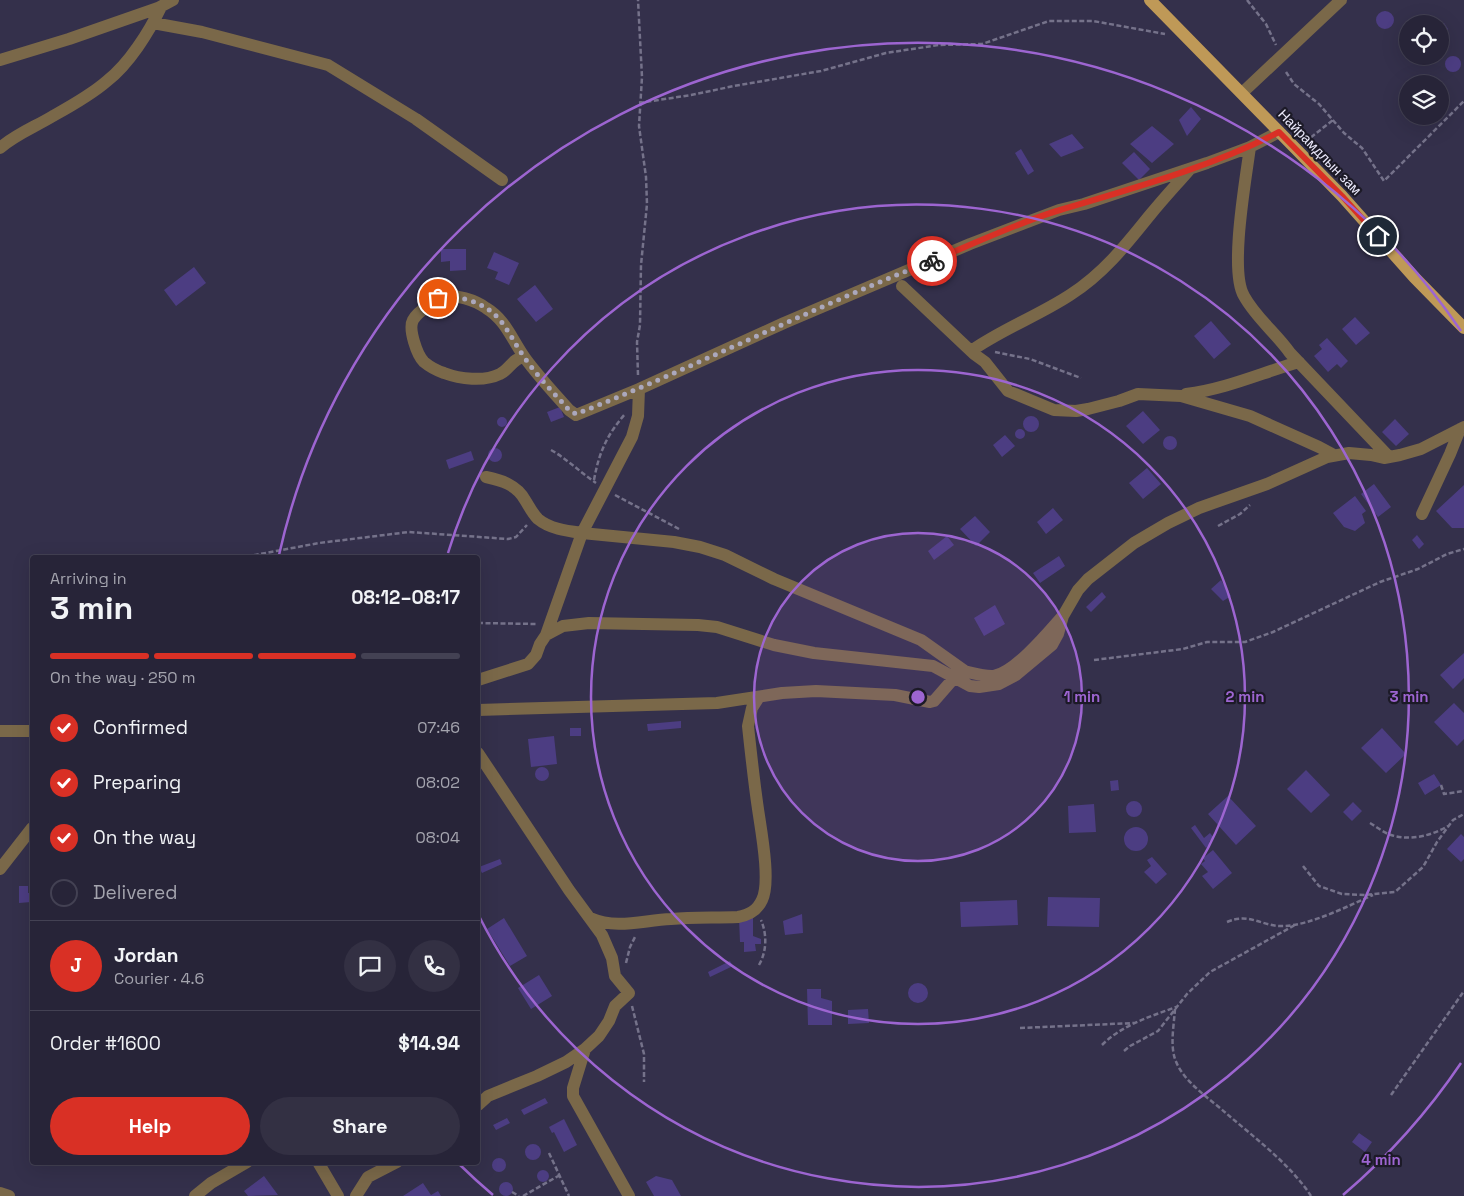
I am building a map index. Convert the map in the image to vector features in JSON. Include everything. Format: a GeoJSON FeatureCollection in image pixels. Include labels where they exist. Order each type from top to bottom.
{"type":"FeatureCollection","features":[{"type":"Feature","properties":{"kind":"main road","name":"Найрамдлын зам"},"geometry":{"type":"LineString","coordinates":[[1150,0],[1342,196],[1414,277],[1464,328]]}},
{"type":"Feature","properties":{"kind":"street"},"geometry":{"type":"LineString","coordinates":[[0,60],[161,7],[173,0]]}},
{"type":"Feature","properties":{"kind":"street"},"geometry":{"type":"LineString","coordinates":[[1242,93],[1341,0]]}},
{"type":"Feature","properties":{"kind":"street"},"geometry":{"type":"LineString","coordinates":[[0,148],[11,138],[81,100],[108,80],[127,60],[153,24],[161,7]]}},
{"type":"Feature","properties":{"kind":"street"},"geometry":{"type":"LineString","coordinates":[[153,24],[202,32],[328,65],[416,118],[502,180]]}},
{"type":"Feature","properties":{"kind":"street"},"geometry":{"type":"LineString","coordinates":[[524,358],[514,362],[500,374],[484,378],[444,373],[424,361],[415,345],[413,319],[443,297],[475,302],[486,308],[502,321],[524,358],[569,410],[576,414],[639,393],[784,323],[970,244],[1059,210],[1084,204],[1250,147],[1279,132]]}},
{"type":"Feature","properties":{"kind":"street"},"geometry":{"type":"LineString","coordinates":[[1250,147],[1240,226],[1238,279],[1243,295],[1258,316],[1299,362],[1389,457]]}},
{"type":"Feature","properties":{"kind":"street"},"geometry":{"type":"LineString","coordinates":[[971,351],[983,342],[1052,306],[1098,274],[1124,248],[1190,168]]}},
{"type":"Feature","properties":{"kind":"street"},"geometry":{"type":"LineString","coordinates":[[902,286],[985,362],[1008,391],[1054,410],[1076,411],[1119,402],[1138,394],[1175,395],[1209,391],[1299,362]]}},
{"type":"Feature","properties":{"kind":"street"},"geometry":{"type":"LineString","coordinates":[[480,679],[528,664],[536,655],[548,630],[574,558],[597,486],[632,437],[638,416],[639,393]]}},
{"type":"Feature","properties":{"kind":"street"},"geometry":{"type":"LineString","coordinates":[[1175,395],[1250,416],[1334,455]]}},
{"type":"Feature","properties":{"kind":"street"},"geometry":{"type":"LineString","coordinates":[[548,630],[589,623],[698,625],[716,627],[774,645],[814,653],[933,666],[993,676],[1008,670],[1032,649],[1063,616],[1078,590],[1088,579],[1134,543],[1186,514],[1290,475],[1334,455],[1349,453],[1389,457],[1421,449],[1462,428]]}},
{"type":"Feature","properties":{"kind":"street"},"geometry":{"type":"LineString","coordinates":[[1422,514],[1462,428]]}},
{"type":"Feature","properties":{"kind":"street"},"geometry":{"type":"LineString","coordinates":[[486,477],[514,486],[538,519],[546,525],[582,533],[674,542],[700,547],[725,555],[774,579],[921,640],[966,672]]}},
{"type":"Feature","properties":{"kind":"street"},"geometry":{"type":"LineString","coordinates":[[933,666],[970,686],[979,687],[999,684],[1016,675],[1052,645],[1058,634],[1063,616]]}},
{"type":"Feature","properties":{"kind":"street"},"geometry":{"type":"LineString","coordinates":[[480,710],[717,704],[790,693],[848,692],[895,695],[930,702],[934,701],[954,678]]}},
{"type":"Feature","properties":{"kind":"street"},"geometry":{"type":"LineString","coordinates":[[590,918],[611,925],[669,919],[738,917],[748,915],[755,910],[763,899],[765,888],[764,855],[748,726],[752,708],[759,697]]}},
{"type":"Feature","properties":{"kind":"street"},"geometry":{"type":"LineString","coordinates":[[0,731],[30,731]]}},
{"type":"Feature","properties":{"kind":"street"},"geometry":{"type":"LineString","coordinates":[[480,756],[564,882],[602,935],[612,958],[615,976],[629,993],[615,1006],[609,1021],[599,1036],[585,1050],[566,1062],[537,1076],[488,1096],[480,1104]]}},
{"type":"Feature","properties":{"kind":"street"},"geometry":{"type":"LineString","coordinates":[[0,869],[30,831]]}},
{"type":"Feature","properties":{"kind":"street"},"geometry":{"type":"LineString","coordinates":[[585,1050],[573,1096],[629,1196]]}},
{"type":"Feature","properties":{"kind":"street"},"geometry":{"type":"LineString","coordinates":[[194,1196],[211,1183],[242,1165]]}},
{"type":"Feature","properties":{"kind":"street"},"geometry":{"type":"LineString","coordinates":[[320,1165],[338,1196]]}},
{"type":"Feature","properties":{"kind":"street"},"geometry":{"type":"LineString","coordinates":[[326,1165],[343,1196]]}},
{"type":"Feature","properties":{"kind":"street"},"geometry":{"type":"LineString","coordinates":[[356,1196],[368,1176],[391,1165]]}},
{"type":"Feature","properties":{"kind":"street"},"geometry":{"type":"LineString","coordinates":[[0,1193],[9,1196]]}},
{"type":"Feature","properties":{"kind":"path"},"geometry":{"type":"LineString","coordinates":[[597,486],[598,459],[609,433],[639,393],[637,342],[640,325],[641,265],[647,204],[646,177],[639,126],[642,77],[638,0]]}},
{"type":"Feature","properties":{"kind":"path"},"geometry":{"type":"LineString","coordinates":[[1247,0],[1266,24],[1274,38],[1280,58]]}},
{"type":"Feature","properties":{"kind":"path"},"geometry":{"type":"LineString","coordinates":[[639,103],[821,70],[886,54],[939,45],[982,44],[1049,21],[1092,21],[1189,39]]}},
{"type":"Feature","properties":{"kind":"path"},"geometry":{"type":"LineString","coordinates":[[1286,72],[1294,84],[1313,99],[1344,133],[1362,148],[1384,181],[1464,101]]}},
{"type":"Feature","properties":{"kind":"path"},"geometry":{"type":"LineString","coordinates":[[1296,149],[1333,120]]}},
{"type":"Feature","properties":{"kind":"path"},"geometry":{"type":"LineString","coordinates":[[993,352],[1049,364],[1082,378]]}},
{"type":"Feature","properties":{"kind":"path"},"geometry":{"type":"LineString","coordinates":[[551,450],[564,458],[597,486],[680,530]]}},
{"type":"Feature","properties":{"kind":"path"},"geometry":{"type":"LineString","coordinates":[[1218,526],[1245,510],[1261,486]]}},
{"type":"Feature","properties":{"kind":"path"},"geometry":{"type":"LineString","coordinates":[[255,555],[319,543],[410,532],[494,539],[512,538],[525,529],[530,509]]}},
{"type":"Feature","properties":{"kind":"path"},"geometry":{"type":"LineString","coordinates":[[1094,660],[1176,650],[1207,642],[1245,642],[1273,632],[1380,582],[1418,569],[1441,556],[1464,549]]}},
{"type":"Feature","properties":{"kind":"path"},"geometry":{"type":"LineString","coordinates":[[480,623],[548,630]]}},
{"type":"Feature","properties":{"kind":"path"},"geometry":{"type":"LineString","coordinates":[[1441,785],[1444,794],[1464,791]]}},
{"type":"Feature","properties":{"kind":"path"},"geometry":{"type":"LineString","coordinates":[[1302,866],[1319,886],[1342,894],[1395,892],[1423,867],[1437,842],[1453,820],[1464,814]]}},
{"type":"Feature","properties":{"kind":"path"},"geometry":{"type":"LineString","coordinates":[[1370,823],[1389,835],[1403,838],[1423,837],[1450,825]]}},
{"type":"Feature","properties":{"kind":"path"},"geometry":{"type":"LineString","coordinates":[[1124,1051],[1158,1031],[1186,994],[1210,972],[1295,925],[1344,908],[1375,894]]}},
{"type":"Feature","properties":{"kind":"path"},"geometry":{"type":"LineString","coordinates":[[755,910],[763,924],[766,938],[763,957],[759,965]]}},
{"type":"Feature","properties":{"kind":"path"},"geometry":{"type":"LineString","coordinates":[[1227,922],[1237,918],[1248,917],[1272,926],[1295,925]]}},
{"type":"Feature","properties":{"kind":"path"},"geometry":{"type":"LineString","coordinates":[[624,969],[630,947],[646,922]]}},
{"type":"Feature","properties":{"kind":"path"},"geometry":{"type":"LineString","coordinates":[[1391,1095],[1464,991]]}},
{"type":"Feature","properties":{"kind":"path"},"geometry":{"type":"LineString","coordinates":[[629,993],[644,1054],[644,1082]]}},
{"type":"Feature","properties":{"kind":"path"},"geometry":{"type":"LineString","coordinates":[[1102,1045],[1120,1030],[1135,1022],[1176,1008]]}},
{"type":"Feature","properties":{"kind":"path"},"geometry":{"type":"LineString","coordinates":[[1176,1008],[1175,1058],[1186,1077],[1199,1091],[1289,1169],[1311,1196]]}},
{"type":"Feature","properties":{"kind":"path"},"geometry":{"type":"LineString","coordinates":[[1020,1028],[1135,1022]]}},
{"type":"Feature","properties":{"kind":"path"},"geometry":{"type":"LineString","coordinates":[[550,1153],[569,1196]]}},
{"type":"Feature","properties":{"kind":"path"},"geometry":{"type":"LineString","coordinates":[[523,1196],[560,1176]]}},
{"type":"Feature","properties":{"kind":"path"},"geometry":{"type":"LineString","coordinates":[[512,1192],[519,1196]]}},
{"type":"Feature","properties":{"kind":"building"},"geometry":{"type":"Polygon","coordinates":[[[1381,11],[1389,11],[1394,16],[1392,27],[1381,29],[1376,24],[1376,16],[1381,11]]]}},
{"type":"Feature","properties":{"kind":"building"},"geometry":{"type":"Polygon","coordinates":[[[1450,56],[1456,56],[1461,61],[1461,67],[1456,72],[1450,72],[1445,67],[1445,65],[1449,65],[1450,56]]]}},
{"type":"Feature","properties":{"kind":"building"},"geometry":{"type":"Polygon","coordinates":[[[1191,107],[1201,119],[1187,136],[1179,120],[1191,107]]]}},
{"type":"Feature","properties":{"kind":"building"},"geometry":{"type":"Polygon","coordinates":[[[1152,126],[1174,144],[1152,163],[1130,144],[1152,126]]]}},
{"type":"Feature","properties":{"kind":"building"},"geometry":{"type":"Polygon","coordinates":[[[1072,134],[1084,148],[1061,157],[1049,144],[1072,134]]]}},
{"type":"Feature","properties":{"kind":"building"},"geometry":{"type":"Polygon","coordinates":[[[1021,149],[1034,171],[1028,175],[1015,153],[1021,149]]]}},
{"type":"Feature","properties":{"kind":"building"},"geometry":{"type":"Polygon","coordinates":[[[1134,152],[1150,169],[1139,180],[1122,163],[1134,152]]]}},
{"type":"Feature","properties":{"kind":"building"},"geometry":{"type":"Polygon","coordinates":[[[441,249],[466,249],[466,270],[450,271],[450,261],[441,262],[441,249]]]}},
{"type":"Feature","properties":{"kind":"building"},"geometry":{"type":"Polygon","coordinates":[[[494,252],[519,263],[509,285],[495,279],[498,272],[487,268],[494,252]]]}},
{"type":"Feature","properties":{"kind":"building"},"geometry":{"type":"Polygon","coordinates":[[[194,267],[206,283],[176,306],[164,290],[194,267]]]}},
{"type":"Feature","properties":{"kind":"building"},"geometry":{"type":"Polygon","coordinates":[[[535,285],[553,309],[536,322],[517,299],[535,285]]]}},
{"type":"Feature","properties":{"kind":"building"},"geometry":{"type":"Polygon","coordinates":[[[1355,317],[1370,333],[1356,345],[1342,329],[1355,317]]]}},
{"type":"Feature","properties":{"kind":"building"},"geometry":{"type":"Polygon","coordinates":[[[1211,321],[1231,344],[1214,359],[1194,336],[1211,321]]]}},
{"type":"Feature","properties":{"kind":"building"},"geometry":{"type":"Polygon","coordinates":[[[1327,338],[1348,361],[1341,368],[1337,364],[1328,372],[1314,356],[1322,349],[1319,345],[1327,338]]]}},
{"type":"Feature","properties":{"kind":"building"},"geometry":{"type":"Polygon","coordinates":[[[560,407],[564,417],[551,422],[547,412],[560,407]]]}},
{"type":"Feature","properties":{"kind":"building"},"geometry":{"type":"Polygon","coordinates":[[[1143,411],[1160,430],[1143,444],[1126,426],[1143,411]]]}},
{"type":"Feature","properties":{"kind":"building"},"geometry":{"type":"Polygon","coordinates":[[[1031,416],[1037,418],[1039,424],[1037,430],[1031,432],[1025,430],[1023,424],[1025,418],[1031,416]]]}},
{"type":"Feature","properties":{"kind":"building"},"geometry":{"type":"Polygon","coordinates":[[[502,417],[507,422],[502,427],[497,422],[502,417]]]}},
{"type":"Feature","properties":{"kind":"building"},"geometry":{"type":"Polygon","coordinates":[[[1395,419],[1409,434],[1396,446],[1382,432],[1395,419]]]}},
{"type":"Feature","properties":{"kind":"building"},"geometry":{"type":"Polygon","coordinates":[[[1018,429],[1022,429],[1025,434],[1024,438],[1018,439],[1015,436],[1015,432],[1018,429]]]}},
{"type":"Feature","properties":{"kind":"building"},"geometry":{"type":"Polygon","coordinates":[[[1005,435],[1015,446],[1002,457],[993,445],[1005,435]]]}},
{"type":"Feature","properties":{"kind":"building"},"geometry":{"type":"Polygon","coordinates":[[[1167,436],[1173,436],[1177,443],[1173,450],[1167,450],[1163,446],[1163,440],[1167,436]]]}},
{"type":"Feature","properties":{"kind":"building"},"geometry":{"type":"Polygon","coordinates":[[[495,448],[500,450],[502,455],[500,460],[495,462],[490,460],[488,455],[490,450],[495,448]]]}},
{"type":"Feature","properties":{"kind":"building"},"geometry":{"type":"Polygon","coordinates":[[[471,451],[474,460],[449,469],[446,460],[471,451]]]}},
{"type":"Feature","properties":{"kind":"building"},"geometry":{"type":"Polygon","coordinates":[[[1147,468],[1161,484],[1143,499],[1129,483],[1147,468]]]}},
{"type":"Feature","properties":{"kind":"building"},"geometry":{"type":"Polygon","coordinates":[[[1374,484],[1391,507],[1378,517],[1361,494],[1374,484]]]}},
{"type":"Feature","properties":{"kind":"building"},"geometry":{"type":"Polygon","coordinates":[[[1464,485],[1464,528],[1452,528],[1436,511],[1464,485]]]}},
{"type":"Feature","properties":{"kind":"building"},"geometry":{"type":"Polygon","coordinates":[[[1355,496],[1366,511],[1362,514],[1365,523],[1355,531],[1344,527],[1333,513],[1355,496]]]}},
{"type":"Feature","properties":{"kind":"building"},"geometry":{"type":"Polygon","coordinates":[[[1053,508],[1063,520],[1046,534],[1037,522],[1053,508]]]}},
{"type":"Feature","properties":{"kind":"building"},"geometry":{"type":"Polygon","coordinates":[[[975,516],[990,532],[976,546],[960,529],[975,516]]]}},
{"type":"Feature","properties":{"kind":"building"},"geometry":{"type":"Polygon","coordinates":[[[1417,535],[1424,544],[1419,549],[1412,540],[1417,535]]]}},
{"type":"Feature","properties":{"kind":"building"},"geometry":{"type":"Polygon","coordinates":[[[947,536],[954,545],[934,560],[928,551],[947,536]]]}},
{"type":"Feature","properties":{"kind":"building"},"geometry":{"type":"Polygon","coordinates":[[[1059,556],[1065,566],[1040,583],[1033,573],[1059,556]]]}},
{"type":"Feature","properties":{"kind":"building"},"geometry":{"type":"Polygon","coordinates":[[[1221,580],[1231,596],[1223,601],[1211,589],[1221,580]]]}},
{"type":"Feature","properties":{"kind":"building"},"geometry":{"type":"Polygon","coordinates":[[[1102,592],[1106,597],[1091,612],[1086,607],[1102,592]]]}},
{"type":"Feature","properties":{"kind":"building"},"geometry":{"type":"Polygon","coordinates":[[[995,605],[1005,624],[984,636],[974,618],[995,605]]]}},
{"type":"Feature","properties":{"kind":"building"},"geometry":{"type":"Polygon","coordinates":[[[1464,653],[1464,678],[1453,689],[1440,675],[1464,653]]]}},
{"type":"Feature","properties":{"kind":"building"},"geometry":{"type":"Polygon","coordinates":[[[1454,703],[1464,713],[1464,739],[1457,746],[1434,722],[1454,703]]]}},
{"type":"Feature","properties":{"kind":"building"},"geometry":{"type":"Polygon","coordinates":[[[681,721],[681,728],[648,731],[647,724],[681,721]]]}},
{"type":"Feature","properties":{"kind":"building"},"geometry":{"type":"Polygon","coordinates":[[[570,728],[581,728],[581,736],[570,736],[570,728]]]}},
{"type":"Feature","properties":{"kind":"building"},"geometry":{"type":"Polygon","coordinates":[[[1382,728],[1406,754],[1386,773],[1361,748],[1382,728]]]}},
{"type":"Feature","properties":{"kind":"building"},"geometry":{"type":"Polygon","coordinates":[[[554,736],[557,764],[531,767],[528,739],[554,736]]]}},
{"type":"Feature","properties":{"kind":"building"},"geometry":{"type":"Polygon","coordinates":[[[542,767],[547,769],[549,774],[547,779],[542,781],[537,779],[535,774],[537,769],[542,767]]]}},
{"type":"Feature","properties":{"kind":"building"},"geometry":{"type":"Polygon","coordinates":[[[1306,770],[1330,795],[1311,813],[1287,789],[1306,770]]]}},
{"type":"Feature","properties":{"kind":"building"},"geometry":{"type":"Polygon","coordinates":[[[1434,774],[1441,785],[1425,795],[1418,783],[1434,774]]]}},
{"type":"Feature","properties":{"kind":"building"},"geometry":{"type":"Polygon","coordinates":[[[1118,780],[1119,790],[1111,791],[1110,781],[1118,780]]]}},
{"type":"Feature","properties":{"kind":"building"},"geometry":{"type":"Polygon","coordinates":[[[1228,796],[1256,826],[1236,845],[1208,814],[1228,796]]]}},
{"type":"Feature","properties":{"kind":"building"},"geometry":{"type":"Polygon","coordinates":[[[1131,801],[1137,801],[1142,806],[1140,815],[1131,817],[1126,812],[1126,806],[1131,801]]]}},
{"type":"Feature","properties":{"kind":"building"},"geometry":{"type":"Polygon","coordinates":[[[1353,802],[1362,811],[1352,821],[1343,812],[1353,802]]]}},
{"type":"Feature","properties":{"kind":"building"},"geometry":{"type":"Polygon","coordinates":[[[1094,804],[1096,832],[1069,833],[1068,806],[1094,804]]]}},
{"type":"Feature","properties":{"kind":"building"},"geometry":{"type":"Polygon","coordinates":[[[1195,825],[1204,838],[1210,833],[1214,838],[1206,848],[1191,828],[1195,825]]]}},
{"type":"Feature","properties":{"kind":"building"},"geometry":{"type":"Polygon","coordinates":[[[1136,827],[1145,830],[1148,839],[1145,848],[1136,851],[1127,848],[1124,839],[1127,830],[1136,827]]]}},
{"type":"Feature","properties":{"kind":"building"},"geometry":{"type":"Polygon","coordinates":[[[1461,834],[1464,837],[1464,859],[1461,862],[1447,849],[1461,834]]]}},
{"type":"Feature","properties":{"kind":"building"},"geometry":{"type":"Polygon","coordinates":[[[1213,850],[1232,873],[1213,889],[1202,876],[1208,872],[1201,864],[1205,861],[1203,858],[1213,850]]]}},
{"type":"Feature","properties":{"kind":"building"},"geometry":{"type":"Polygon","coordinates":[[[1152,857],[1167,874],[1156,884],[1144,872],[1151,866],[1147,860],[1152,857]]]}},
{"type":"Feature","properties":{"kind":"building"},"geometry":{"type":"Polygon","coordinates":[[[500,859],[502,864],[482,873],[480,867],[500,859]]]}},
{"type":"Feature","properties":{"kind":"building"},"geometry":{"type":"Polygon","coordinates":[[[19,886],[28,886],[30,902],[19,903],[19,886]]]}},
{"type":"Feature","properties":{"kind":"building"},"geometry":{"type":"Polygon","coordinates":[[[1048,897],[1100,898],[1099,927],[1047,926],[1048,897]]]}},
{"type":"Feature","properties":{"kind":"building"},"geometry":{"type":"Polygon","coordinates":[[[1017,900],[1018,925],[961,927],[960,902],[1017,900]]]}},
{"type":"Feature","properties":{"kind":"building"},"geometry":{"type":"Polygon","coordinates":[[[802,914],[803,933],[785,935],[783,921],[802,914]]]}},
{"type":"Feature","properties":{"kind":"building"},"geometry":{"type":"Polygon","coordinates":[[[753,917],[753,936],[761,939],[761,944],[755,944],[756,951],[744,952],[744,942],[740,942],[739,918],[753,917]]]}},
{"type":"Feature","properties":{"kind":"building"},"geometry":{"type":"Polygon","coordinates":[[[504,918],[527,956],[510,966],[487,929],[504,918]]]}},
{"type":"Feature","properties":{"kind":"building"},"geometry":{"type":"Polygon","coordinates":[[[730,961],[733,966],[710,977],[708,972],[730,961]]]}},
{"type":"Feature","properties":{"kind":"building"},"geometry":{"type":"Polygon","coordinates":[[[539,975],[552,996],[531,1009],[518,988],[539,975]]]}},
{"type":"Feature","properties":{"kind":"building"},"geometry":{"type":"Polygon","coordinates":[[[918,983],[925,986],[928,993],[925,1000],[918,1003],[911,1000],[908,993],[911,986],[918,983]]]}},
{"type":"Feature","properties":{"kind":"building"},"geometry":{"type":"Polygon","coordinates":[[[807,989],[821,989],[821,998],[832,1001],[832,1025],[808,1025],[807,989]]]}},
{"type":"Feature","properties":{"kind":"building"},"geometry":{"type":"Polygon","coordinates":[[[868,1009],[869,1023],[848,1024],[848,1010],[868,1009]]]}},
{"type":"Feature","properties":{"kind":"building"},"geometry":{"type":"Polygon","coordinates":[[[545,1098],[548,1103],[524,1115],[521,1110],[545,1098]]]}},
{"type":"Feature","properties":{"kind":"building"},"geometry":{"type":"Polygon","coordinates":[[[507,1118],[510,1123],[496,1130],[493,1125],[507,1118]]]}},
{"type":"Feature","properties":{"kind":"building"},"geometry":{"type":"Polygon","coordinates":[[[564,1119],[577,1145],[564,1152],[554,1132],[552,1133],[549,1127],[564,1119]]]}},
{"type":"Feature","properties":{"kind":"building"},"geometry":{"type":"Polygon","coordinates":[[[1359,1133],[1372,1142],[1365,1152],[1352,1142],[1359,1133]]]}},
{"type":"Feature","properties":{"kind":"building"},"geometry":{"type":"Polygon","coordinates":[[[533,1144],[541,1152],[533,1160],[525,1152],[533,1144]]]}},
{"type":"Feature","properties":{"kind":"building"},"geometry":{"type":"Polygon","coordinates":[[[496,1158],[502,1158],[506,1165],[502,1172],[496,1172],[492,1168],[492,1162],[496,1158]]]}},
{"type":"Feature","properties":{"kind":"building"},"geometry":{"type":"Polygon","coordinates":[[[545,1170],[548,1171],[548,1181],[541,1182],[538,1181],[537,1174],[538,1171],[545,1170]]]}},
{"type":"Feature","properties":{"kind":"building"},"geometry":{"type":"Polygon","coordinates":[[[264,1176],[278,1195],[248,1196],[244,1191],[264,1176]]]}},
{"type":"Feature","properties":{"kind":"building"},"geometry":{"type":"Polygon","coordinates":[[[656,1176],[672,1180],[681,1196],[654,1196],[646,1182],[656,1176]]]}},
{"type":"Feature","properties":{"kind":"building"},"geometry":{"type":"Polygon","coordinates":[[[506,1182],[511,1184],[513,1189],[511,1194],[506,1196],[501,1194],[499,1189],[501,1184],[506,1182]]]}},
{"type":"Feature","properties":{"kind":"building"},"geometry":{"type":"Polygon","coordinates":[[[423,1183],[431,1195],[438,1191],[441,1196],[403,1196],[423,1183]]]}},
{"type":"Feature","properties":{"kind":"way so far"},"geometry":{"type":"LineString","coordinates":[[438,298],[459,298],[475,302],[498,318],[511,334],[524,358],[569,410],[576,414],[639,389],[784,323],[932,261]]}},
{"type":"Feature","properties":{"kind":"route"},"geometry":{"type":"LineString","coordinates":[[932,261],[1047,214],[1084,204],[1207,163],[1250,147],[1279,132],[1342,196],[1378,236]]}}]}
